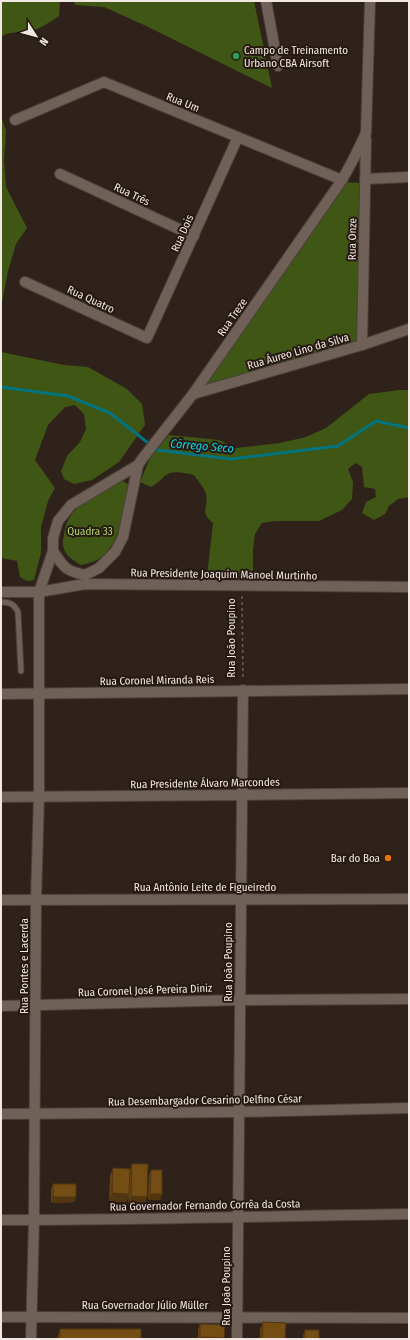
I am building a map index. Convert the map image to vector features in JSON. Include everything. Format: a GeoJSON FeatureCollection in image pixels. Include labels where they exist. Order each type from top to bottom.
{"type":"FeatureCollection","features":[{"type":"Feature","properties":{"kind":"street"},"geometry":{"type":"LineString","coordinates":[[266,1],[278,66]]}},
{"type":"Feature","properties":{"kind":"street","name":"Rua Onze"},"geometry":{"type":"LineString","coordinates":[[362,344],[370,1]]}},
{"type":"Feature","properties":{"kind":"street","name":"Rua Um"},"geometry":{"type":"LineString","coordinates":[[15,120],[104,82],[342,180]]}},
{"type":"Feature","properties":{"kind":"street","name":"Rua Treze"},"geometry":{"type":"LineString","coordinates":[[39,592],[53,551],[53,538],[58,521],[71,505],[140,462],[193,394],[342,180],[366,133]]}},
{"type":"Feature","properties":{"kind":"street","name":"Rua Dois"},"geometry":{"type":"LineString","coordinates":[[147,338],[238,137]]}},
{"type":"Feature","properties":{"kind":"street","name":"Rua Três"},"geometry":{"type":"LineString","coordinates":[[60,174],[194,236]]}},
{"type":"Feature","properties":{"kind":"street"},"geometry":{"type":"LineString","coordinates":[[365,178],[409,177]]}},
{"type":"Feature","properties":{"kind":"street","name":"Rua Quatro"},"geometry":{"type":"LineString","coordinates":[[25,282],[147,338]]}},
{"type":"Feature","properties":{"kind":"street","name":"Rua Áureo Lino da Silva"},"geometry":{"type":"LineString","coordinates":[[193,394],[409,329]]}},
{"type":"Feature","properties":{"kind":"street","name":"Rua Treze"},"geometry":{"type":"LineString","coordinates":[[85,580],[115,552],[123,537],[140,462]]}},
{"type":"Feature","properties":{"kind":"street"},"geometry":{"type":"LineString","coordinates":[[53,551],[60,562],[70,572],[85,580]]}},
{"type":"Feature","properties":{"kind":"street","name":"Rua Presidente Joaquim Manoel Murtinho"},"geometry":{"type":"LineString","coordinates":[[1,592],[39,592],[85,580],[242,586],[409,587]]}},
{"type":"Feature","properties":{"kind":"street","name":"Rua Pontes e Lacerda"},"geometry":{"type":"LineString","coordinates":[[31,1339],[34,1220],[36,899],[39,797],[39,592]]}},
{"type":"Feature","properties":{"kind":"street","name":"Rua Coronel Miranda Reis"},"geometry":{"type":"LineString","coordinates":[[1,694],[409,689]]}},
{"type":"Feature","properties":{"kind":"street","name":"Rua João Poupino"},"geometry":{"type":"LineString","coordinates":[[237,1339],[243,690]]}},
{"type":"Feature","properties":{"kind":"street","name":"Rua Presidente Álvaro Marcondes"},"geometry":{"type":"LineString","coordinates":[[1,797],[409,793]]}},
{"type":"Feature","properties":{"kind":"street","name":"Rua Antônio Leite de Figueiredo"},"geometry":{"type":"LineString","coordinates":[[1,900],[409,899]]}},
{"type":"Feature","properties":{"kind":"street","name":"Rua Coronel José Pereira Diniz"},"geometry":{"type":"LineString","coordinates":[[1,1006],[240,1000],[409,999]]}},
{"type":"Feature","properties":{"kind":"street","name":"Rua Desembargador Cesarino Delfino César"},"geometry":{"type":"LineString","coordinates":[[1,1114],[239,1112],[409,1108]]}},
{"type":"Feature","properties":{"kind":"street","name":"Rua Governador Fernando Corrêa da Costa"},"geometry":{"type":"LineString","coordinates":[[1,1220],[409,1214]]}},
{"type":"Feature","properties":{"kind":"street","name":"Rua Governador Júlio Müller"},"geometry":{"type":"LineString","coordinates":[[1,1316],[409,1318]]}},
{"type":"Feature","properties":{"kind":"lane"},"geometry":{"type":"LineString","coordinates":[[1,602],[10,602],[15,606],[18,612],[21,671]]}},
{"type":"Feature","properties":{"kind":"path","name":"Rua João Poupino"},"geometry":{"type":"LineString","coordinates":[[242,586],[243,690]]}},
{"type":"Feature","properties":{"kind":"green space"},"geometry":{"type":"Polygon","coordinates":[[[1,1],[60,1],[59,16],[35,30],[10,33],[1,37],[1,1]]]}},
{"type":"Feature","properties":{"kind":"green space","name":"Campo de Treinamento Urbano CBA Airsoft"},"geometry":{"type":"Polygon","coordinates":[[[74,1],[254,1],[272,88],[104,7],[75,5],[74,1]]]}},
{"type":"Feature","properties":{"kind":"green space"},"geometry":{"type":"Polygon","coordinates":[[[1,116],[6,131],[4,161],[6,187],[27,228],[16,244],[8,271],[1,307],[1,116]]]}},
{"type":"Feature","properties":{"kind":"green space"},"geometry":{"type":"Polygon","coordinates":[[[344,182],[359,183],[358,340],[209,386],[202,385],[336,199],[344,182]]]}},
{"type":"Feature","properties":{"kind":"green space"},"geometry":{"type":"Polygon","coordinates":[[[1,352],[64,365],[88,367],[127,389],[142,404],[145,425],[119,462],[92,480],[74,484],[64,479],[61,471],[67,456],[80,442],[86,429],[84,414],[75,405],[65,407],[48,425],[35,460],[55,488],[48,501],[41,527],[41,553],[34,580],[27,581],[20,577],[17,561],[1,558],[1,352]]]}},
{"type":"Feature","properties":{"kind":"green space"},"geometry":{"type":"Polygon","coordinates":[[[409,390],[409,497],[398,499],[389,506],[385,514],[374,520],[362,513],[366,502],[376,497],[375,489],[364,487],[362,467],[356,463],[348,469],[353,482],[352,499],[342,510],[319,521],[274,521],[262,523],[255,534],[253,549],[253,578],[240,580],[207,576],[213,523],[206,516],[205,509],[207,499],[205,492],[194,475],[179,472],[169,473],[151,487],[140,482],[150,458],[169,435],[219,440],[236,448],[280,443],[306,437],[326,428],[369,394],[409,390]]]}},
{"type":"Feature","properties":{"kind":"green space","name":"Quadra 33"},"geometry":{"type":"Polygon","coordinates":[[[123,481],[128,484],[116,538],[104,555],[95,561],[80,565],[68,556],[64,549],[63,541],[68,519],[75,510],[87,500],[123,481]]]}},
{"type":"Feature","properties":{"kind":"building"},"geometry":{"type":"Polygon","coordinates":[[[132,1164],[148,1164],[147,1197],[131,1196],[132,1164]]]}},
{"type":"Feature","properties":{"kind":"building"},"geometry":{"type":"Polygon","coordinates":[[[113,1168],[130,1169],[129,1194],[112,1193],[113,1168]]]}},
{"type":"Feature","properties":{"kind":"building"},"geometry":{"type":"Polygon","coordinates":[[[151,1170],[162,1170],[162,1194],[150,1194],[151,1170]]]}},
{"type":"Feature","properties":{"kind":"building"},"geometry":{"type":"Polygon","coordinates":[[[53,1184],[76,1184],[76,1197],[53,1197],[53,1184]]]}},
{"type":"Feature","properties":{"kind":"building"},"geometry":{"type":"Polygon","coordinates":[[[263,1322],[286,1323],[285,1339],[262,1339],[263,1322]]]}},
{"type":"Feature","properties":{"kind":"building"},"geometry":{"type":"Polygon","coordinates":[[[200,1324],[225,1325],[224,1338],[200,1337],[200,1324]]]}},
{"type":"Feature","properties":{"kind":"building"},"geometry":{"type":"Polygon","coordinates":[[[60,1329],[141,1329],[141,1339],[60,1339],[60,1329]]]}},
{"type":"Feature","properties":{"kind":"building"},"geometry":{"type":"Polygon","coordinates":[[[305,1330],[319,1330],[319,1339],[304,1339],[305,1330]]]}},
{"type":"Feature","properties":{"kind":"waterway","name":"Córrego Seco"},"geometry":{"type":"LineString","coordinates":[[1,387],[68,396],[110,413],[157,450],[231,459],[338,446],[376,421],[409,428]]}},
{"type":"Feature","properties":{"kind":"place","name":"Campo de Treinamento Urbano CBA Airsoft"},"geometry":{"type":"Point","coordinates":[236,56]}},
{"type":"Feature","properties":{"kind":"place","name":"Bar do Boa"},"geometry":{"type":"Point","coordinates":[388,858]}}]}
